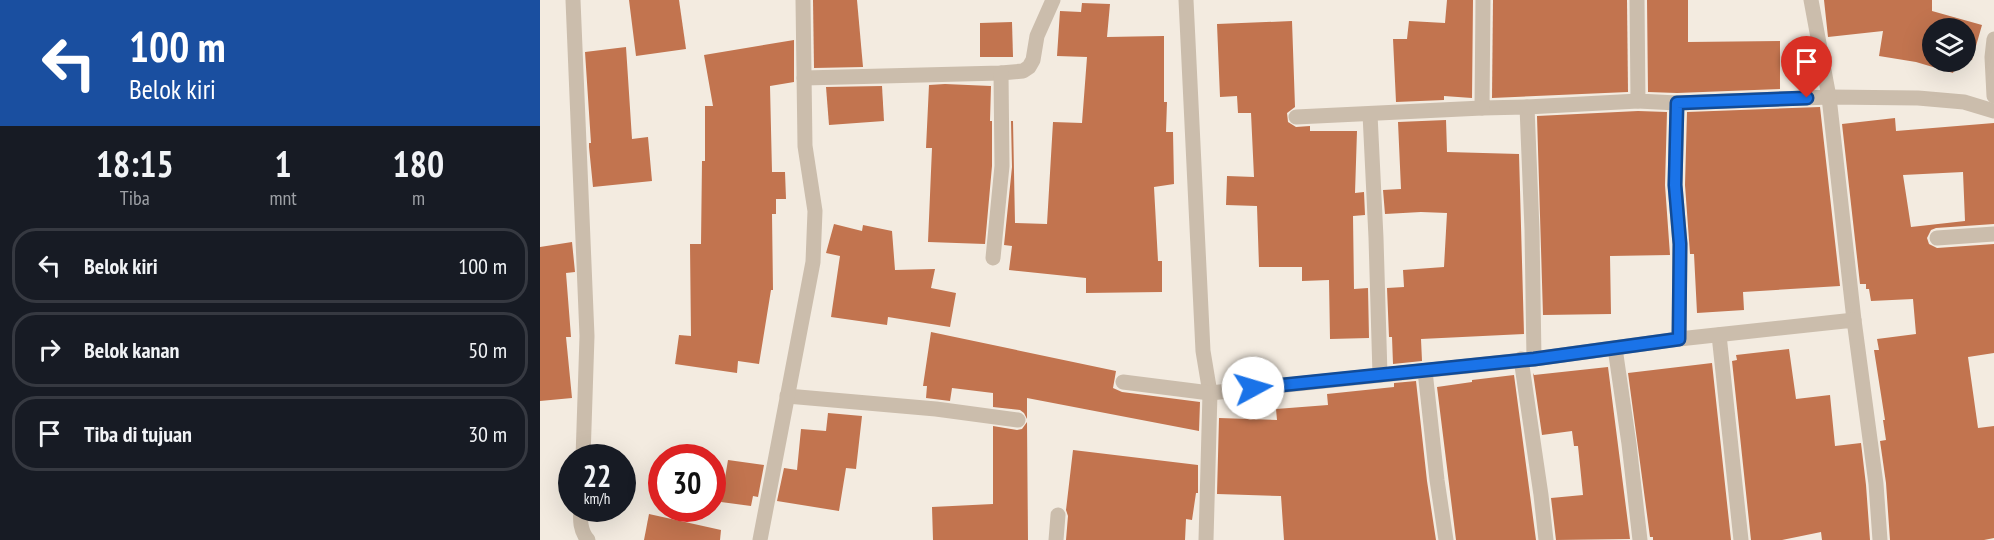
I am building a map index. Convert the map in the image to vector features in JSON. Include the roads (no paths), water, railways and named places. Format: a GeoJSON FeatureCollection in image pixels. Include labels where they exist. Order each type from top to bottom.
{"type":"FeatureCollection","features":[{"type":"Feature","properties":{"kind":"street"},"geometry":{"type":"LineString","coordinates":[[573,0],[587,336],[583,444]]}},
{"type":"Feature","properties":{"kind":"street"},"geometry":{"type":"LineString","coordinates":[[760,540],[813,262],[815,211],[805,146],[803,0]]}},
{"type":"Feature","properties":{"kind":"street"},"geometry":{"type":"LineString","coordinates":[[804,78],[1023,71],[1029,68],[1033,60],[1037,36],[1053,0]]}},
{"type":"Feature","properties":{"kind":"street"},"geometry":{"type":"LineString","coordinates":[[1186,0],[1203,351],[1210,393],[1206,540]]}},
{"type":"Feature","properties":{"kind":"street"},"geometry":{"type":"LineString","coordinates":[[1482,108],[1483,0]]}},
{"type":"Feature","properties":{"kind":"street"},"geometry":{"type":"LineString","coordinates":[[1637,0],[1638,101]]}},
{"type":"Feature","properties":{"kind":"street"},"geometry":{"type":"LineString","coordinates":[[1811,0],[1829,97],[1854,320],[1876,484],[1880,540]]}},
{"type":"Feature","properties":{"kind":"street"},"geometry":{"type":"LineString","coordinates":[[1994,39],[1992,57],[1994,96]]}},
{"type":"Feature","properties":{"kind":"street"},"geometry":{"type":"LineString","coordinates":[[993,258],[1002,166],[1002,73]]}},
{"type":"Feature","properties":{"kind":"street"},"geometry":{"type":"LineString","coordinates":[[1296,117],[1638,101],[1677,103],[1829,97],[1918,98],[1964,102],[1994,111]]}},
{"type":"Feature","properties":{"kind":"street"},"geometry":{"type":"LineString","coordinates":[[1677,103],[1675,185],[1680,244],[1679,339]]}},
{"type":"Feature","properties":{"kind":"street"},"geometry":{"type":"LineString","coordinates":[[1527,106],[1527,359],[1546,540]]}},
{"type":"Feature","properties":{"kind":"street"},"geometry":{"type":"LineString","coordinates":[[1370,114],[1380,375]]}},
{"type":"Feature","properties":{"kind":"street"},"geometry":{"type":"LineString","coordinates":[[1937,238],[1994,234]]}},
{"type":"Feature","properties":{"kind":"street"},"geometry":{"type":"LineString","coordinates":[[1123,382],[1210,393],[1425,371],[1854,320]]}},
{"type":"Feature","properties":{"kind":"street"},"geometry":{"type":"LineString","coordinates":[[1719,335],[1741,540]]}},
{"type":"Feature","properties":{"kind":"street"},"geometry":{"type":"LineString","coordinates":[[1615,348],[1640,540]]}},
{"type":"Feature","properties":{"kind":"street"},"geometry":{"type":"LineString","coordinates":[[1425,371],[1446,540]]}},
{"type":"Feature","properties":{"kind":"street"},"geometry":{"type":"LineString","coordinates":[[787,396],[936,409],[1018,420]]}},
{"type":"Feature","properties":{"kind":"street"},"geometry":{"type":"LineString","coordinates":[[1056,540],[1058,516]]}},
{"type":"Feature","properties":{"kind":"street"},"geometry":{"type":"LineString","coordinates":[[580,522],[588,540]]}}]}
